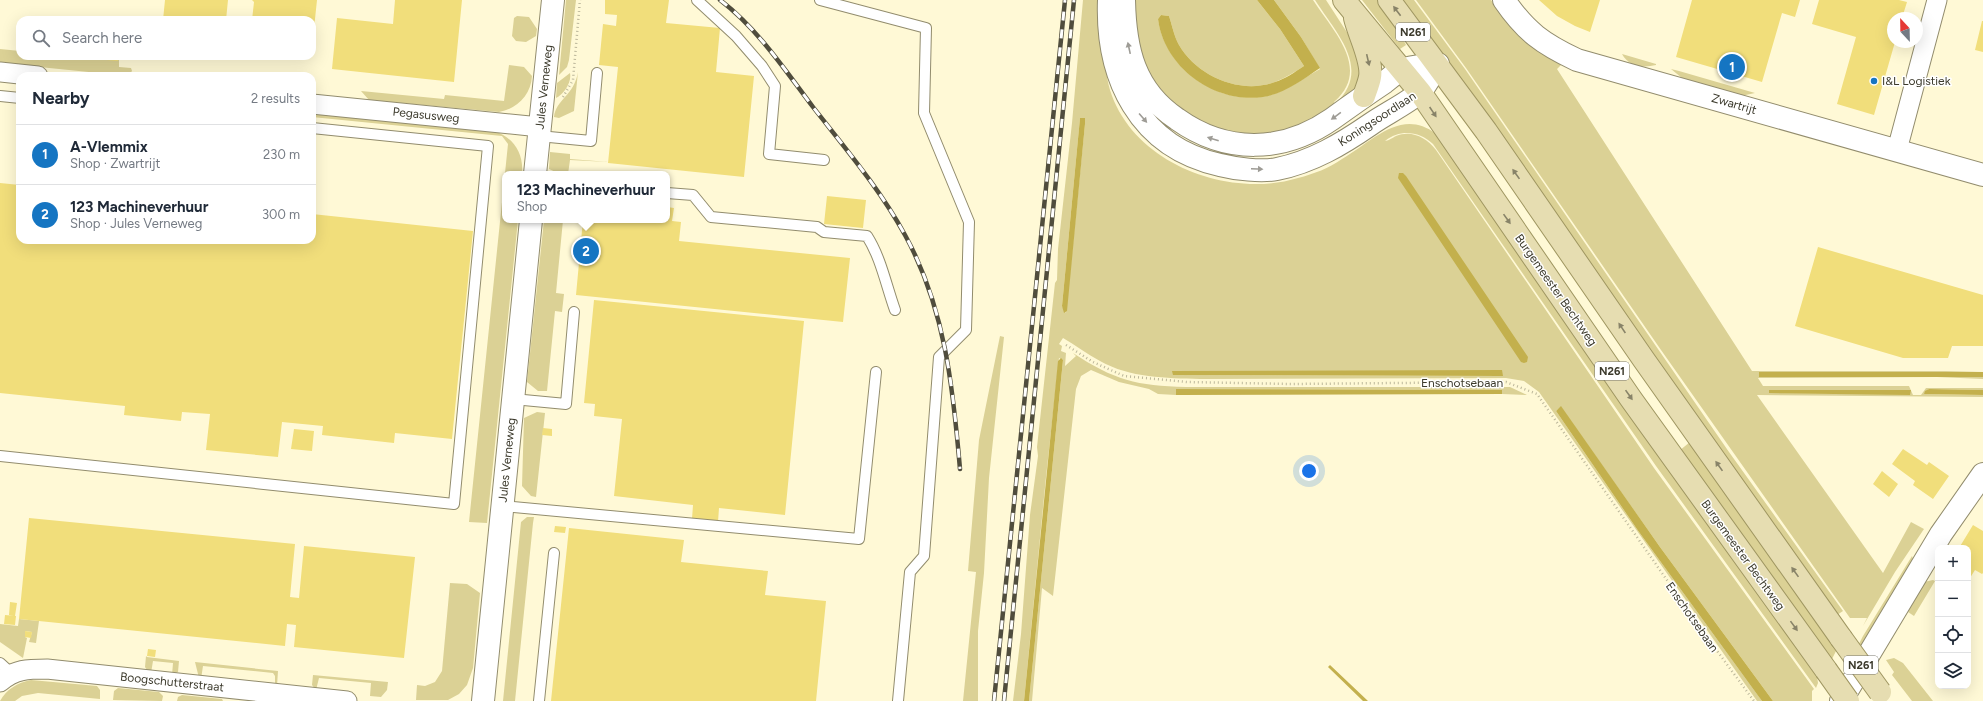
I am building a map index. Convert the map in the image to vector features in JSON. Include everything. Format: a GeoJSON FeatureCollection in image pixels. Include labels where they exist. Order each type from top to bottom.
{"type":"FeatureCollection","features":[{"type":"Feature","properties":{"kind":"main road","name":"N261"},"geometry":{"type":"LineString","coordinates":[[1389,0],[1438,64],[1486,131],[1644,360],[1884,697]]}},
{"type":"Feature","properties":{"kind":"main road","name":"Burgemeester Bechtweg"},"geometry":{"type":"LineString","coordinates":[[1348,5],[1420,92],[1632,399],[1848,701]]}},
{"type":"Feature","properties":{"kind":"main road"},"geometry":{"type":"LineString","coordinates":[[1348,5],[1369,58],[1370,77],[1364,96]]}},
{"type":"Feature","properties":{"kind":"street","name":"Jules Verneweg"},"geometry":{"type":"LineString","coordinates":[[535,171],[553,0]]}},
{"type":"Feature","properties":{"kind":"street","name":"Koningsoordlaan"},"geometry":{"type":"LineString","coordinates":[[1109,0],[1109,35],[1115,62],[1122,85],[1134,108],[1151,128],[1172,146],[1199,160],[1236,168],[1275,170],[1312,159],[1347,140],[1420,92],[1438,64]]}},
{"type":"Feature","properties":{"kind":"street","name":"Koningsoordlaan"},"geometry":{"type":"LineString","coordinates":[[1124,0],[1125,30],[1130,56],[1138,76],[1151,95],[1167,113],[1188,127],[1212,139],[1240,145],[1272,144],[1300,136],[1331,120],[1402,69],[1438,64]]}},
{"type":"Feature","properties":{"kind":"street","name":"Zwartrijt"},"geometry":{"type":"LineString","coordinates":[[1504,0],[1515,16],[1530,32],[1549,47],[1577,60],[1983,175]]}},
{"type":"Feature","properties":{"kind":"street"},"geometry":{"type":"LineString","coordinates":[[1898,150],[1937,0]]}},
{"type":"Feature","properties":{"kind":"street"},"geometry":{"type":"LineString","coordinates":[[0,72],[16,74]]}},
{"type":"Feature","properties":{"kind":"street","name":"Pegasusweg"},"geometry":{"type":"LineString","coordinates":[[316,104],[540,126]]}},
{"type":"Feature","properties":{"kind":"street","name":"Jules Verneweg"},"geometry":{"type":"LineString","coordinates":[[483,701],[531,223]]}},
{"type":"Feature","properties":{"kind":"street"},"geometry":{"type":"LineString","coordinates":[[1841,701],[1941,534],[1983,474]]}},
{"type":"Feature","properties":{"kind":"street","name":"Boogschutterstraat"},"geometry":{"type":"LineString","coordinates":[[4,673],[30,669],[47,669],[347,701]]}},
{"type":"Feature","properties":{"kind":"lane"},"geometry":{"type":"LineString","coordinates":[[697,0],[736,36],[762,66],[775,86],[769,154],[824,160]]}},
{"type":"Feature","properties":{"kind":"lane"},"geometry":{"type":"LineString","coordinates":[[820,0],[926,28],[924,113],[969,222],[966,330],[939,357],[924,556],[910,572],[898,701]]}},
{"type":"Feature","properties":{"kind":"lane"},"geometry":{"type":"LineString","coordinates":[[540,126],[591,141],[597,73]]}},
{"type":"Feature","properties":{"kind":"lane"},"geometry":{"type":"LineString","coordinates":[[0,96],[16,98]]}},
{"type":"Feature","properties":{"kind":"lane"},"geometry":{"type":"LineString","coordinates":[[0,456],[454,504],[488,146],[316,128]]}},
{"type":"Feature","properties":{"kind":"lane"},"geometry":{"type":"LineString","coordinates":[[670,192],[693,196],[710,217],[817,227],[824,232],[867,236],[875,250],[883,279],[895,310]]}},
{"type":"Feature","properties":{"kind":"lane"},"geometry":{"type":"LineString","coordinates":[[513,399],[566,404],[574,312]]}},
{"type":"Feature","properties":{"kind":"lane"},"geometry":{"type":"LineString","coordinates":[[502,506],[859,539],[876,372]]}},
{"type":"Feature","properties":{"kind":"lane"},"geometry":{"type":"LineString","coordinates":[[539,701],[554,553]]}},
{"type":"Feature","properties":{"kind":"path"},"geometry":{"type":"LineString","coordinates":[[540,126],[565,95],[573,80],[580,0]]}},
{"type":"Feature","properties":{"kind":"path","name":"Enschotsebaan"},"geometry":{"type":"LineString","coordinates":[[1066,345],[1093,362],[1124,376],[1187,382],[1298,384],[1506,382],[1537,394],[1706,636],[1754,701]]}},
{"type":"Feature","properties":{"kind":"shaded area"},"geometry":{"type":"Polygon","coordinates":[[[566,0],[576,0],[569,60],[567,67],[559,75],[566,0]]]}},
{"type":"Feature","properties":{"kind":"shaded area"},"geometry":{"type":"Polygon","coordinates":[[[1083,0],[1105,0],[1104,46],[1107,79],[1110,90],[1122,116],[1139,138],[1161,156],[1187,170],[1214,179],[1243,184],[1271,183],[1316,173],[1337,162],[1376,136],[1399,126],[1411,124],[1423,127],[1436,134],[1817,676],[1818,683],[1816,688],[1656,466],[1433,144],[1422,136],[1409,133],[1403,133],[1391,137],[1385,141],[1402,134],[1413,134],[1428,141],[1436,150],[1654,468],[1814,689],[1812,691],[1812,701],[1773,701],[1660,547],[1561,407],[1556,411],[1639,532],[1762,701],[1757,701],[1539,392],[1524,381],[1506,378],[1200,379],[1148,376],[1112,367],[1063,338],[1059,344],[1062,346],[1061,351],[1066,353],[1065,366],[1076,356],[1073,353],[1101,370],[1126,380],[1153,385],[1186,387],[1510,387],[1527,395],[1502,394],[1502,390],[1176,389],[1176,395],[1158,394],[1149,389],[1119,382],[1091,370],[1081,376],[1076,389],[1053,596],[1042,588],[1032,701],[1029,701],[1063,360],[1059,358],[1024,701],[1013,701],[1021,634],[1030,515],[1038,456],[1037,447],[1055,283],[1057,280],[1058,249],[1072,123],[1083,0]],[[1080,118],[1062,306],[1066,313],[1085,124],[1080,118]],[[1502,371],[1173,375],[1502,376],[1502,371]]]}},
{"type":"Feature","properties":{"kind":"shaded area"},"geometry":{"type":"Polygon","coordinates":[[[1130,0],[1257,0],[1280,29],[1304,66],[1275,82],[1262,85],[1248,86],[1234,84],[1208,74],[1187,56],[1179,45],[1169,16],[1161,15],[1158,19],[1163,37],[1172,54],[1184,69],[1198,81],[1215,90],[1233,96],[1252,98],[1277,93],[1320,69],[1301,37],[1274,0],[1313,0],[1338,37],[1345,50],[1349,63],[1350,76],[1345,89],[1334,102],[1335,104],[1346,91],[1351,78],[1351,64],[1341,38],[1315,0],[1326,0],[1350,37],[1361,70],[1355,90],[1303,128],[1243,138],[1179,114],[1143,70],[1130,0]]]}},
{"type":"Feature","properties":{"kind":"shaded area"},"geometry":{"type":"Polygon","coordinates":[[[1257,0],[1274,0],[1301,37],[1320,68],[1293,86],[1278,93],[1263,97],[1245,98],[1227,95],[1210,88],[1194,79],[1181,67],[1170,52],[1162,36],[1158,19],[1161,15],[1169,16],[1179,45],[1197,66],[1208,74],[1234,84],[1248,86],[1262,85],[1279,81],[1304,66],[1280,29],[1257,0]]]}},
{"type":"Feature","properties":{"kind":"shaded area"},"geometry":{"type":"Polygon","coordinates":[[[1362,0],[1378,0],[1395,23],[1406,45],[1400,49],[1362,0]]]}},
{"type":"Feature","properties":{"kind":"shaded area"},"geometry":{"type":"Polygon","coordinates":[[[1403,0],[1414,0],[1465,69],[1729,452],[1843,611],[1837,615],[1458,75],[1403,0]]]}},
{"type":"Feature","properties":{"kind":"shaded area"},"geometry":{"type":"Polygon","coordinates":[[[1416,0],[1491,0],[1514,30],[1563,63],[1557,69],[1752,371],[1983,371],[1760,377],[1937,377],[1758,378],[1763,386],[1909,386],[1913,395],[1921,395],[1926,388],[1983,388],[1983,390],[1929,389],[1924,394],[1983,395],[1983,397],[1757,395],[1883,573],[1911,522],[1924,529],[1895,572],[1863,626],[1867,618],[1850,618],[1661,350],[1466,68],[1416,0]],[[1769,390],[1769,393],[1910,394],[1910,390],[1769,390]]]}},
{"type":"Feature","properties":{"kind":"shaded area"},"geometry":{"type":"Polygon","coordinates":[[[517,16],[529,17],[537,29],[536,36],[526,42],[516,41],[512,36],[514,18],[517,16]]]}},
{"type":"Feature","properties":{"kind":"shaded area"},"geometry":{"type":"Polygon","coordinates":[[[0,49],[16,51],[16,60],[119,60],[119,67],[131,68],[132,71],[89,72],[0,63],[0,49]]]}},
{"type":"Feature","properties":{"kind":"shaded area"},"geometry":{"type":"Polygon","coordinates":[[[1622,54],[1656,65],[1637,66],[1628,62],[1622,54]]]}},
{"type":"Feature","properties":{"kind":"shaded area"},"geometry":{"type":"Polygon","coordinates":[[[509,65],[524,67],[532,76],[531,83],[522,100],[512,108],[499,112],[369,100],[361,91],[444,99],[445,95],[504,101],[509,65]]]}},
{"type":"Feature","properties":{"kind":"shaded area"},"geometry":{"type":"Polygon","coordinates":[[[1671,69],[1755,93],[1741,96],[1682,78],[1671,69]]]}},
{"type":"Feature","properties":{"kind":"shaded area"},"geometry":{"type":"Polygon","coordinates":[[[578,72],[574,111],[559,118],[554,117],[558,106],[573,87],[578,72]]]}},
{"type":"Feature","properties":{"kind":"shaded area"},"geometry":{"type":"Polygon","coordinates":[[[570,73],[570,80],[567,87],[562,94],[556,98],[557,83],[570,73]]]}},
{"type":"Feature","properties":{"kind":"shaded area"},"geometry":{"type":"Polygon","coordinates":[[[316,112],[494,131],[507,137],[516,147],[521,159],[522,171],[505,171],[508,144],[502,136],[316,117],[316,112]]]}},
{"type":"Feature","properties":{"kind":"shaded area"},"geometry":{"type":"Polygon","coordinates":[[[1080,118],[1085,118],[1085,124],[1067,311],[1064,313],[1062,306],[1080,118]]]}},
{"type":"Feature","properties":{"kind":"shaded area"},"geometry":{"type":"Polygon","coordinates":[[[550,152],[570,154],[570,159],[609,162],[570,160],[568,171],[553,171],[549,169],[550,152]]]}},
{"type":"Feature","properties":{"kind":"shaded area"},"geometry":{"type":"Polygon","coordinates":[[[1399,173],[1403,173],[1406,176],[1528,357],[1527,362],[1521,362],[1398,178],[1399,173]]]}},
{"type":"Feature","properties":{"kind":"shaded area"},"geometry":{"type":"Polygon","coordinates":[[[502,202],[502,223],[518,223],[487,523],[469,522],[502,202]]]}},
{"type":"Feature","properties":{"kind":"shaded area"},"geometry":{"type":"Polygon","coordinates":[[[544,223],[563,223],[556,293],[564,294],[562,312],[555,311],[547,391],[538,391],[527,382],[544,223]]]}},
{"type":"Feature","properties":{"kind":"shaded area"},"geometry":{"type":"Polygon","coordinates":[[[1000,336],[1004,337],[989,478],[984,573],[978,631],[978,701],[963,701],[976,572],[968,571],[979,440],[1000,336]]]}},
{"type":"Feature","properties":{"kind":"shaded area"},"geometry":{"type":"Polygon","coordinates":[[[1061,358],[1063,360],[1029,701],[1024,701],[1058,361],[1061,358]]]}},
{"type":"Feature","properties":{"kind":"shaded area"},"geometry":{"type":"Polygon","coordinates":[[[1502,370],[1503,376],[1173,375],[1172,371],[1502,370]]]}},
{"type":"Feature","properties":{"kind":"shaded area"},"geometry":{"type":"Polygon","coordinates":[[[1759,372],[1983,372],[1983,377],[1759,377],[1759,372]]]}},
{"type":"Feature","properties":{"kind":"shaded area"},"geometry":{"type":"Polygon","coordinates":[[[1937,377],[1983,377],[1983,379],[1937,377]]]}},
{"type":"Feature","properties":{"kind":"shaded area"},"geometry":{"type":"Polygon","coordinates":[[[1176,389],[1502,390],[1502,394],[1176,395],[1176,389]]]}},
{"type":"Feature","properties":{"kind":"shaded area"},"geometry":{"type":"Polygon","coordinates":[[[1929,389],[1983,390],[1983,395],[1924,394],[1925,391],[1929,389]]]}},
{"type":"Feature","properties":{"kind":"shaded area"},"geometry":{"type":"Polygon","coordinates":[[[1769,390],[1911,390],[1910,395],[1769,393],[1769,390]]]}},
{"type":"Feature","properties":{"kind":"shaded area"},"geometry":{"type":"Polygon","coordinates":[[[1561,406],[1660,547],[1773,701],[1762,701],[1639,532],[1556,411],[1561,406]]]}},
{"type":"Feature","properties":{"kind":"shaded area"},"geometry":{"type":"Polygon","coordinates":[[[537,412],[545,413],[536,497],[531,496],[522,486],[524,418],[537,412]]]}},
{"type":"Feature","properties":{"kind":"shaded area"},"geometry":{"type":"Polygon","coordinates":[[[1690,442],[1837,649],[1831,661],[1679,451],[1690,442]]]}},
{"type":"Feature","properties":{"kind":"shaded area"},"geometry":{"type":"Polygon","coordinates":[[[527,517],[534,517],[515,701],[503,701],[521,522],[527,517]]]}},
{"type":"Feature","properties":{"kind":"shaded area"},"geometry":{"type":"Polygon","coordinates":[[[1912,556],[1914,562],[1834,701],[1830,701],[1863,636],[1912,556]]]}},
{"type":"Feature","properties":{"kind":"shaded area"},"geometry":{"type":"Polygon","coordinates":[[[1935,581],[1914,616],[1908,612],[1924,582],[1935,581]]]}},
{"type":"Feature","properties":{"kind":"shaded area"},"geometry":{"type":"Polygon","coordinates":[[[450,583],[467,584],[480,593],[473,668],[467,685],[459,694],[448,700],[416,700],[417,685],[425,686],[435,682],[442,671],[450,583]]]}},
{"type":"Feature","properties":{"kind":"shaded area"},"geometry":{"type":"Polygon","coordinates":[[[19,619],[39,621],[36,643],[29,642],[32,632],[25,631],[25,637],[27,638],[23,658],[0,642],[0,624],[18,626],[19,619]]]}},
{"type":"Feature","properties":{"kind":"shaded area"},"geometry":{"type":"Polygon","coordinates":[[[146,656],[179,661],[178,672],[172,675],[173,663],[153,661],[151,673],[149,673],[145,667],[146,656]]]}},
{"type":"Feature","properties":{"kind":"shaded area"},"geometry":{"type":"Polygon","coordinates":[[[1894,658],[1903,663],[1933,701],[1912,701],[1892,675],[1894,672],[1886,660],[1894,658]]]}},
{"type":"Feature","properties":{"kind":"shaded area"},"geometry":{"type":"Polygon","coordinates":[[[195,662],[278,671],[277,686],[275,685],[275,676],[273,673],[203,666],[201,679],[199,678],[195,662]]]}},
{"type":"Feature","properties":{"kind":"shaded area"},"geometry":{"type":"Polygon","coordinates":[[[1330,665],[1368,701],[1363,701],[1328,667],[1330,665]]]}},
{"type":"Feature","properties":{"kind":"shaded area"},"geometry":{"type":"Polygon","coordinates":[[[313,675],[388,682],[387,690],[381,697],[370,696],[371,683],[319,678],[316,690],[312,685],[313,675]]]}},
{"type":"Feature","properties":{"kind":"shaded area"},"geometry":{"type":"Polygon","coordinates":[[[31,680],[97,686],[100,690],[100,699],[38,693],[22,696],[15,701],[0,701],[13,687],[31,680]]]}},
{"type":"Feature","properties":{"kind":"shaded area"},"geometry":{"type":"Polygon","coordinates":[[[118,688],[159,692],[163,696],[162,701],[113,700],[114,691],[118,688]]]}},
{"type":"Feature","properties":{"kind":"shaded area"},"geometry":{"type":"Polygon","coordinates":[[[182,695],[222,699],[223,701],[177,701],[178,697],[182,695]]]}},
{"type":"Feature","properties":{"kind":"building"},"geometry":{"type":"Polygon","coordinates":[[[165,0],[228,0],[226,16],[163,16],[165,0]]]}},
{"type":"Feature","properties":{"kind":"building"},"geometry":{"type":"Polygon","coordinates":[[[252,0],[317,0],[315,16],[252,16],[254,2],[252,0]]]}},
{"type":"Feature","properties":{"kind":"building"},"geometry":{"type":"Polygon","coordinates":[[[395,0],[462,0],[454,82],[332,69],[337,18],[393,24],[395,0]]]}},
{"type":"Feature","properties":{"kind":"building"},"geometry":{"type":"Polygon","coordinates":[[[605,0],[669,0],[666,23],[720,28],[716,72],[754,76],[744,177],[608,163],[618,67],[599,65],[603,24],[616,26],[617,15],[605,14],[605,0]]]}},
{"type":"Feature","properties":{"kind":"building"},"geometry":{"type":"Polygon","coordinates":[[[1539,0],[1600,0],[1590,32],[1557,16],[1539,0]]]}},
{"type":"Feature","properties":{"kind":"building"},"geometry":{"type":"Polygon","coordinates":[[[1692,0],[1800,0],[1795,17],[1782,13],[1762,82],[1676,57],[1692,0]]]}},
{"type":"Feature","properties":{"kind":"building"},"geometry":{"type":"Polygon","coordinates":[[[1819,0],[1899,0],[1907,2],[1904,12],[1887,12],[1887,48],[1893,48],[1874,115],[1837,104],[1856,37],[1812,24],[1819,0]]]}},
{"type":"Feature","properties":{"kind":"building"},"geometry":{"type":"Polygon","coordinates":[[[1983,21],[1983,52],[1975,50],[1983,21]]]}},
{"type":"Feature","properties":{"kind":"building"},"geometry":{"type":"Polygon","coordinates":[[[0,183],[16,185],[16,244],[316,244],[316,214],[473,231],[452,439],[395,433],[394,443],[322,435],[323,426],[282,422],[278,457],[206,450],[210,414],[182,412],[181,421],[124,415],[125,406],[0,393],[0,183]]]}},
{"type":"Feature","properties":{"kind":"building"},"geometry":{"type":"Polygon","coordinates":[[[827,196],[866,200],[863,228],[824,224],[827,196]]]}},
{"type":"Feature","properties":{"kind":"building"},"geometry":{"type":"Polygon","coordinates":[[[670,207],[674,208],[672,221],[681,222],[679,241],[850,258],[843,322],[576,295],[583,223],[670,223],[670,207]]]}},
{"type":"Feature","properties":{"kind":"building"},"geometry":{"type":"Polygon","coordinates":[[[1818,247],[1983,295],[1983,346],[1952,346],[1948,358],[1903,358],[1795,326],[1818,247]]]}},
{"type":"Feature","properties":{"kind":"building"},"geometry":{"type":"Polygon","coordinates":[[[594,300],[804,321],[785,515],[719,508],[718,522],[692,519],[693,505],[614,496],[622,419],[594,416],[595,404],[584,403],[594,300]]]}},
{"type":"Feature","properties":{"kind":"building"},"geometry":{"type":"Polygon","coordinates":[[[543,428],[552,429],[552,436],[542,435],[543,428]]]}},
{"type":"Feature","properties":{"kind":"building"},"geometry":{"type":"Polygon","coordinates":[[[294,429],[314,431],[312,451],[291,449],[294,429]]]}},
{"type":"Feature","properties":{"kind":"building"},"geometry":{"type":"Polygon","coordinates":[[[1903,449],[1927,465],[1929,462],[1949,476],[1933,499],[1913,485],[1915,481],[1892,464],[1903,449]]]}},
{"type":"Feature","properties":{"kind":"building"},"geometry":{"type":"Polygon","coordinates":[[[1882,471],[1898,484],[1889,497],[1873,484],[1882,471]]]}},
{"type":"Feature","properties":{"kind":"building"},"geometry":{"type":"Polygon","coordinates":[[[29,518],[295,544],[290,597],[299,598],[304,546],[415,557],[404,658],[294,647],[296,625],[287,624],[285,646],[19,619],[29,518]]]}},
{"type":"Feature","properties":{"kind":"building"},"geometry":{"type":"Polygon","coordinates":[[[1973,525],[1983,531],[1982,574],[1975,570],[1971,576],[1971,545],[1961,545],[1973,525]]]}},
{"type":"Feature","properties":{"kind":"building"},"geometry":{"type":"Polygon","coordinates":[[[555,526],[566,527],[565,533],[554,532],[555,526]]]}},
{"type":"Feature","properties":{"kind":"building"},"geometry":{"type":"Polygon","coordinates":[[[569,528],[684,540],[681,562],[768,571],[765,595],[826,601],[816,701],[551,701],[569,528]]]}},
{"type":"Feature","properties":{"kind":"building"},"geometry":{"type":"Polygon","coordinates":[[[10,602],[17,603],[15,616],[9,615],[10,602]]]}},
{"type":"Feature","properties":{"kind":"building"},"geometry":{"type":"Polygon","coordinates":[[[5,615],[16,616],[15,625],[4,624],[5,615]]]}},
{"type":"Feature","properties":{"kind":"building"},"geometry":{"type":"Polygon","coordinates":[[[25,631],[32,632],[31,638],[25,637],[25,631]]]}},
{"type":"Feature","properties":{"kind":"building"},"geometry":{"type":"Polygon","coordinates":[[[148,649],[156,650],[155,657],[147,656],[148,649]]]}},
{"type":"Feature","properties":{"kind":"railway"},"geometry":{"type":"LineString","coordinates":[[720,0],[746,23],[781,64],[885,201],[905,235],[919,263],[938,319],[950,378],[960,469]]}},
{"type":"Feature","properties":{"kind":"railway"},"geometry":{"type":"LineString","coordinates":[[994,701],[1065,0]]}},
{"type":"Feature","properties":{"kind":"railway"},"geometry":{"type":"LineString","coordinates":[[1004,701],[1074,0]]}},
{"type":"Feature","properties":{"kind":"place","name":"A-Vlemmix"},"geometry":{"type":"Point","coordinates":[1732,67]}},
{"type":"Feature","properties":{"kind":"place","name":"I&L Logistiek"},"geometry":{"type":"Point","coordinates":[1874,81]}},
{"type":"Feature","properties":{"kind":"place","name":"123 Machineverhuur"},"geometry":{"type":"Point","coordinates":[586,251]}}]}
